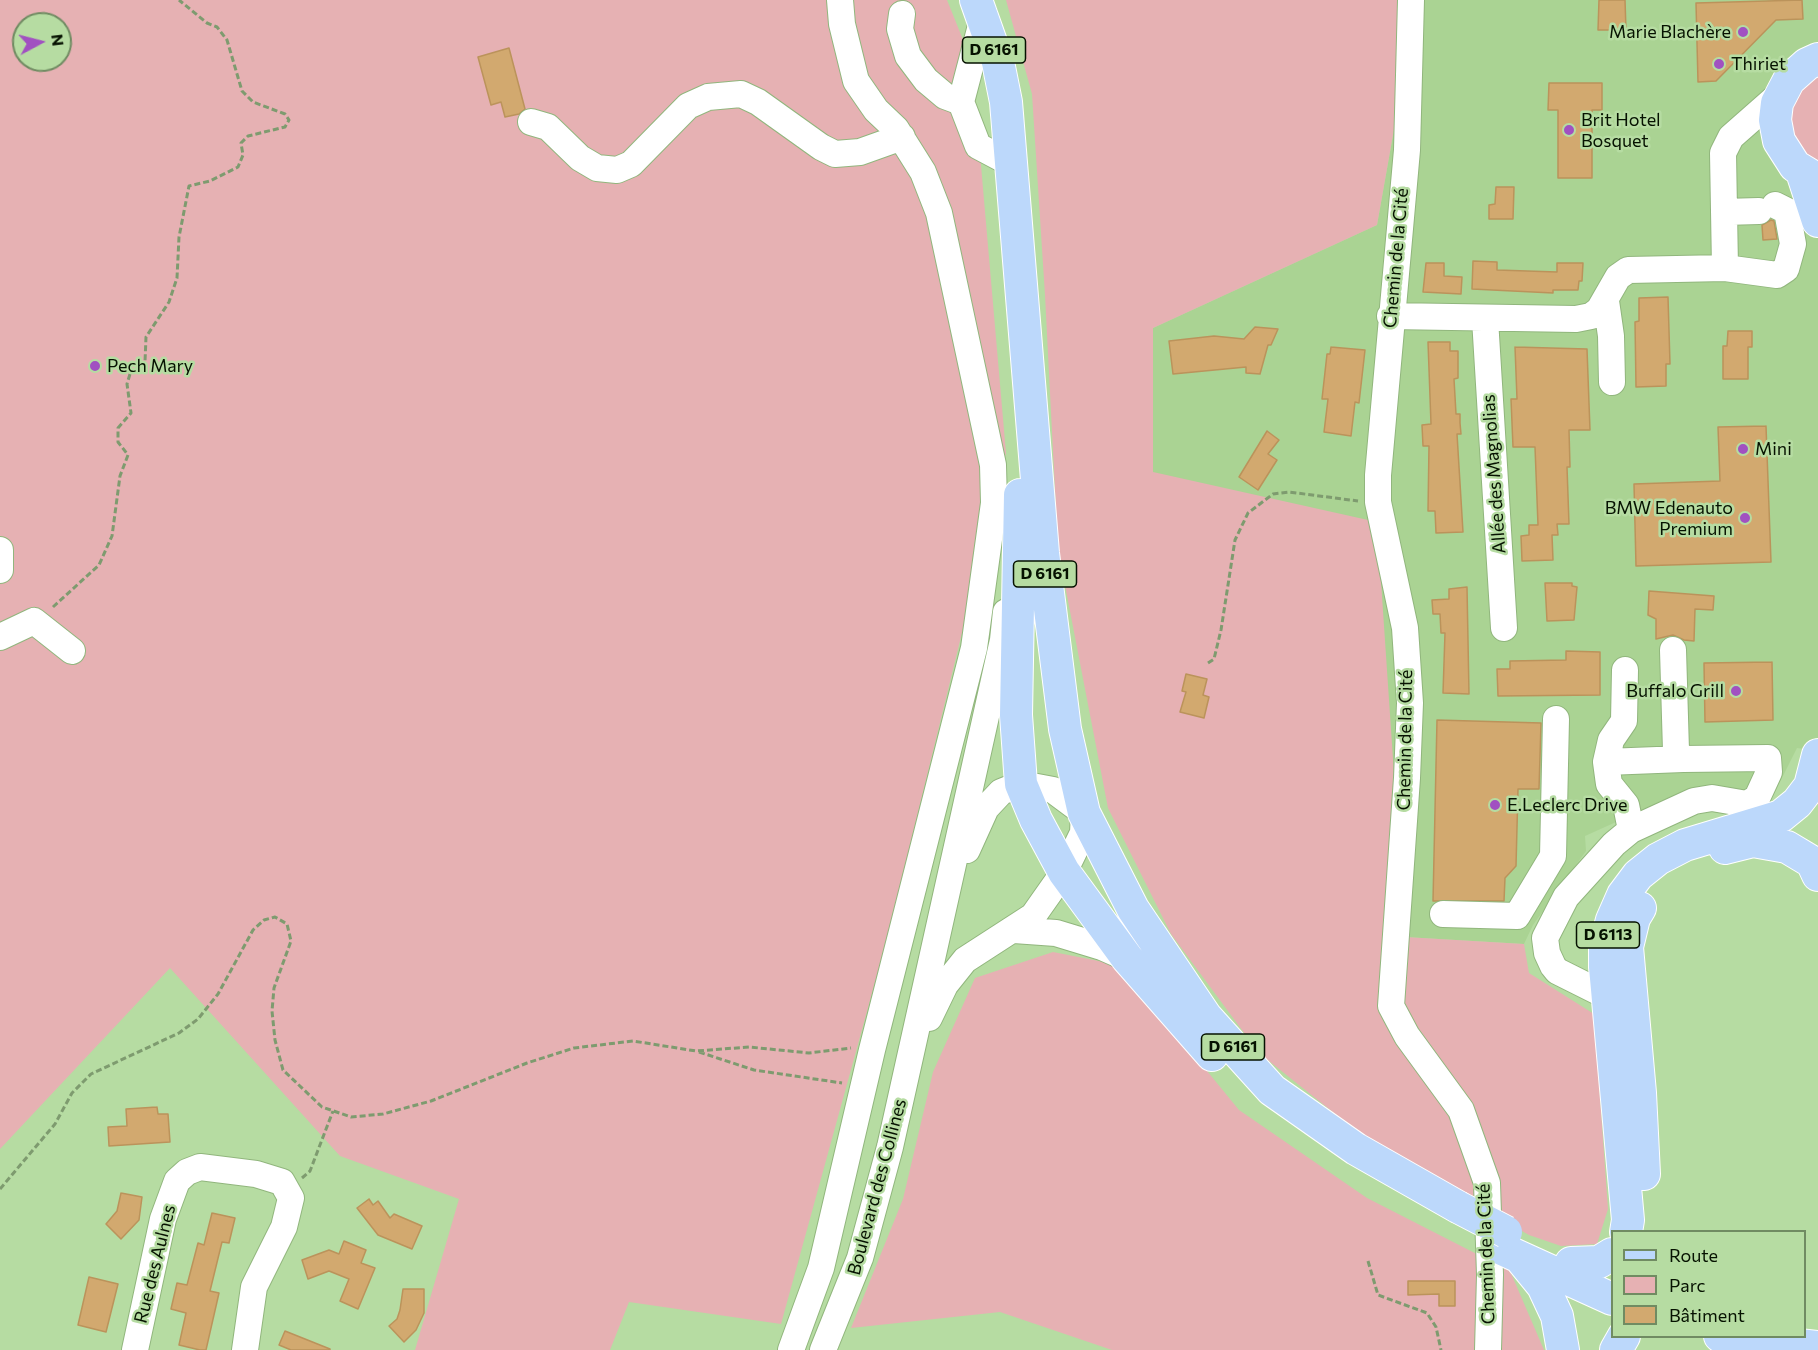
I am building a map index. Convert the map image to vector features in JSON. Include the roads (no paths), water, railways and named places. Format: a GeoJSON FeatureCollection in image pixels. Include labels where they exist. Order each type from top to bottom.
{"type":"FeatureCollection","features":[{"type":"Feature","properties":{"kind":"main road","name":"D 6161"},"geometry":{"type":"LineString","coordinates":[[982,6],[998,63],[1012,164],[1024,333],[1052,633],[1065,729],[1084,813],[1133,909],[1206,1017],[1272,1090],[1356,1149],[1459,1216],[1509,1246],[1611,1298]]}},
{"type":"Feature","properties":{"kind":"main road"},"geometry":{"type":"LineString","coordinates":[[1818,59],[1807,64],[1789,80],[1781,93],[1775,120],[1781,146],[1810,176],[1818,221]]}},
{"type":"Feature","properties":{"kind":"main road","name":"D 6161"},"geometry":{"type":"LineString","coordinates":[[1024,333],[1016,715],[1021,784],[1036,820],[1064,872],[1127,958],[1210,1052],[1278,1114],[1345,1163],[1459,1216]]}},
{"type":"Feature","properties":{"kind":"main road","name":"D 6113"},"geometry":{"type":"LineString","coordinates":[[1646,1230],[1640,1093],[1616,978],[1605,946],[1611,920],[1623,895],[1638,875],[1658,859],[1686,845],[1781,816],[1797,803],[1810,786],[1818,755]]}},
{"type":"Feature","properties":{"kind":"main road","name":"D 6113"},"geometry":{"type":"LineString","coordinates":[[1626,1230],[1628,1220],[1616,978],[1634,918],[1650,892],[1674,866],[1695,855],[1754,841],[1787,847],[1812,862],[1818,874]]}},
{"type":"Feature","properties":{"kind":"main road","name":"D 6161"},"geometry":{"type":"LineString","coordinates":[[1509,1246],[1571,1263],[1611,1282]]}},
{"type":"Feature","properties":{"kind":"main road"},"geometry":{"type":"LineString","coordinates":[[1509,1246],[1543,1286],[1557,1316],[1563,1350]]}},
{"type":"Feature","properties":{"kind":"main road"},"geometry":{"type":"LineString","coordinates":[[1571,1263],[1599,1262],[1611,1255]]}},
{"type":"Feature","properties":{"kind":"main road"},"geometry":{"type":"LineString","coordinates":[[1737,1338],[1804,1346]]}},
{"type":"Feature","properties":{"kind":"main road"},"geometry":{"type":"LineString","coordinates":[[1768,1338],[1804,1346]]}},
{"type":"Feature","properties":{"kind":"street"},"geometry":{"type":"LineString","coordinates":[[791,1350],[821,1268],[872,1050],[974,648],[994,503],[993,465],[939,213],[923,172],[902,137],[876,110],[856,81],[842,24],[840,0]]}},
{"type":"Feature","properties":{"kind":"street","name":"Chemin de la Cité"},"geometry":{"type":"LineString","coordinates":[[1412,0],[1407,150],[1390,316],[1378,502],[1405,628],[1410,703],[1391,1006],[1407,1036],[1461,1110],[1487,1183],[1490,1275],[1488,1350]]}},
{"type":"Feature","properties":{"kind":"street"},"geometry":{"type":"LineString","coordinates":[[982,6],[961,102],[978,146],[1012,164]]}},
{"type":"Feature","properties":{"kind":"street"},"geometry":{"type":"LineString","coordinates":[[902,14],[900,29],[908,56],[926,81],[945,96],[961,102]]}},
{"type":"Feature","properties":{"kind":"street"},"geometry":{"type":"LineString","coordinates":[[1725,268],[1723,153],[1731,137],[1781,93]]}},
{"type":"Feature","properties":{"kind":"street"},"geometry":{"type":"LineString","coordinates":[[531,123],[548,127],[580,158],[597,168],[617,170],[631,164],[688,106],[708,97],[741,94],[758,102],[821,147],[835,154],[860,152],[902,137]]}},
{"type":"Feature","properties":{"kind":"street"},"geometry":{"type":"LineString","coordinates":[[1731,137],[1768,141],[1781,146]]}},
{"type":"Feature","properties":{"kind":"street"},"geometry":{"type":"LineString","coordinates":[[1390,316],[1485,320],[1576,319],[1591,316],[1606,301],[1618,277],[1628,270],[1725,268],[1777,275],[1785,269],[1793,244],[1788,211],[1767,208],[1724,212]]}},
{"type":"Feature","properties":{"kind":"street"},"geometry":{"type":"LineString","coordinates":[[1606,301],[1611,336],[1612,382]]}},
{"type":"Feature","properties":{"kind":"street","name":"Allée des Magnolias"},"geometry":{"type":"LineString","coordinates":[[1485,320],[1504,628]]}},
{"type":"Feature","properties":{"kind":"street"},"geometry":{"type":"LineString","coordinates":[[911,1055],[1003,640],[1021,483]]}},
{"type":"Feature","properties":{"kind":"street"},"geometry":{"type":"LineString","coordinates":[[0,550],[0,570]]}},
{"type":"Feature","properties":{"kind":"street"},"geometry":{"type":"LineString","coordinates":[[0,637],[34,621],[72,651]]}},
{"type":"Feature","properties":{"kind":"street"},"geometry":{"type":"LineString","coordinates":[[1673,650],[1676,751],[1683,759]]}},
{"type":"Feature","properties":{"kind":"street"},"geometry":{"type":"LineString","coordinates":[[1625,670],[1624,721],[1611,740],[1606,762],[1609,784],[1626,805],[1631,830]]}},
{"type":"Feature","properties":{"kind":"street"},"geometry":{"type":"LineString","coordinates":[[1443,914],[1517,916],[1553,856],[1556,718]]}},
{"type":"Feature","properties":{"kind":"street"},"geometry":{"type":"LineString","coordinates":[[1606,762],[1768,758],[1769,772],[1757,798],[1747,804],[1712,798],[1694,801],[1631,830],[1614,844],[1566,897],[1545,938],[1547,953],[1557,971],[1616,978]]}},
{"type":"Feature","properties":{"kind":"street"},"geometry":{"type":"LineString","coordinates":[[911,1055],[945,985],[965,960],[988,942],[1014,930],[1033,916],[1064,872],[1083,833],[1084,813],[1053,790],[1021,784],[1000,792],[986,808],[969,843],[957,881],[945,896]]}},
{"type":"Feature","properties":{"kind":"street"},"geometry":{"type":"LineString","coordinates":[[1540,878],[1566,897]]}},
{"type":"Feature","properties":{"kind":"street"},"geometry":{"type":"LineString","coordinates":[[1014,930],[1056,933],[1102,947],[1127,958]]}},
{"type":"Feature","properties":{"kind":"street","name":"Boulevard des Collines"},"geometry":{"type":"LineString","coordinates":[[823,1350],[860,1258],[911,1055]]}},
{"type":"Feature","properties":{"kind":"street","name":"Rue des Aulnes"},"geometry":{"type":"LineString","coordinates":[[135,1350],[163,1219],[177,1181],[187,1172],[200,1167],[256,1174],[282,1182],[291,1198],[284,1227],[254,1287],[245,1350]]}},
{"type":"Feature","properties":{"kind":"place","name":"Marie Blachère"},"geometry":{"type":"Point","coordinates":[1743,32]}},
{"type":"Feature","properties":{"kind":"place","name":"Thiriet"},"geometry":{"type":"Point","coordinates":[1719,64]}},
{"type":"Feature","properties":{"kind":"place","name":"Brit Hotel Bosquet"},"geometry":{"type":"Point","coordinates":[1569,130]}},
{"type":"Feature","properties":{"kind":"place","name":"Pech Mary"},"geometry":{"type":"Point","coordinates":[95,366]}},
{"type":"Feature","properties":{"kind":"place","name":"Mini"},"geometry":{"type":"Point","coordinates":[1743,449]}},
{"type":"Feature","properties":{"kind":"place","name":"BMW Edenauto Premium"},"geometry":{"type":"Point","coordinates":[1745,518]}},
{"type":"Feature","properties":{"kind":"place","name":"Buffalo Grill"},"geometry":{"type":"Point","coordinates":[1736,691]}},
{"type":"Feature","properties":{"kind":"place","name":"E.Leclerc Drive"},"geometry":{"type":"Point","coordinates":[1495,805]}}]}
